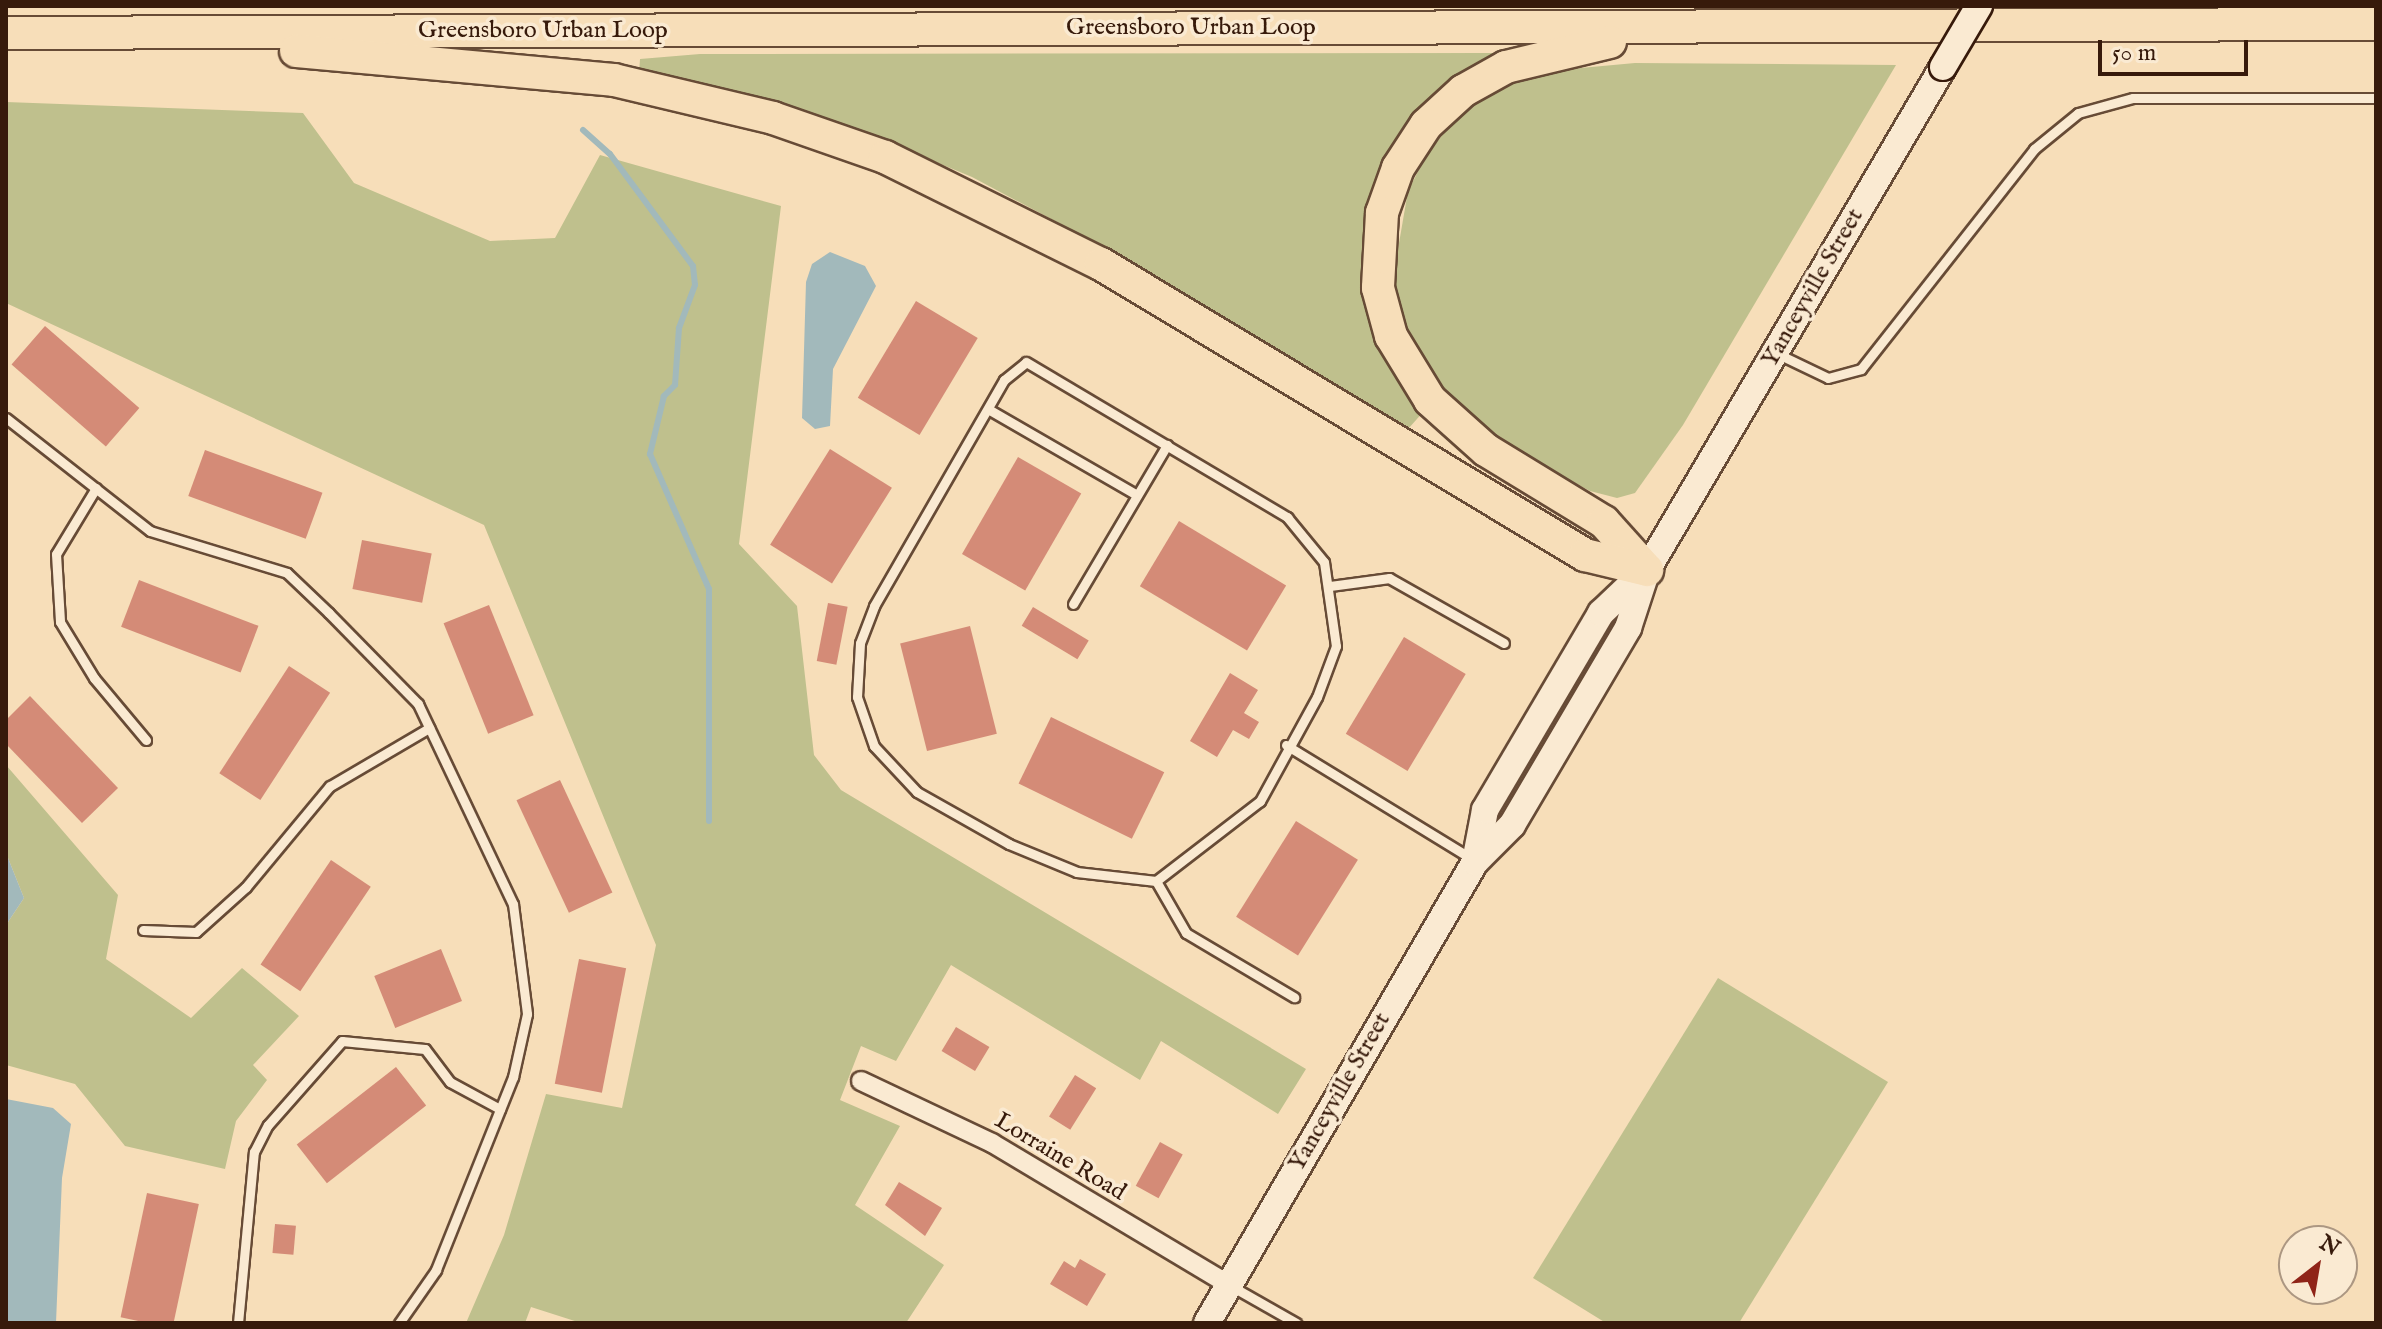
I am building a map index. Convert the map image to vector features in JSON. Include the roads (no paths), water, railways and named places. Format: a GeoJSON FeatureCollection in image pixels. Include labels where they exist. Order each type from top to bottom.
{"type":"FeatureCollection","features":[{"type":"Feature","properties":{"kind":"highway","name":"Greensboro Urban Loop"},"geometry":{"type":"LineString","coordinates":[[22,33],[2376,24]]}},
{"type":"Feature","properties":{"kind":"highway"},"geometry":{"type":"LineString","coordinates":[[1647,570],[1604,522],[1486,450],[1430,400],[1391,336],[1378,288],[1378,237],[1389,190],[1411,146],[1463,91],[1529,58],[1692,27]]}},
{"type":"Feature","properties":{"kind":"highway"},"geometry":{"type":"LineString","coordinates":[[22,33],[564,72],[665,89],[828,135],[940,180],[1063,243],[1585,555],[1647,570]]}},
{"type":"Feature","properties":{"kind":"main road","name":"Yanceyville Street"},"geometry":{"type":"LineString","coordinates":[[1207,1323],[1475,862],[1512,825],[1628,628],[1647,570],[1979,6]]}},
{"type":"Feature","properties":{"kind":"street","name":"Lorraine Road"},"geometry":{"type":"LineString","coordinates":[[861,1081],[992,1143],[1228,1284]]}},
{"type":"Feature","properties":{"kind":"lane"},"geometry":{"type":"LineString","coordinates":[[1775,352],[1828,378],[1861,369],[2034,149],[2078,113],[2133,98],[2376,98]]}},
{"type":"Feature","properties":{"kind":"lane"},"geometry":{"type":"LineString","coordinates":[[1026,362],[1167,445],[1287,517],[1324,562],[1330,586],[1336,646],[1317,697],[1286,745],[1260,801],[1156,881],[1077,872],[1009,844],[917,792],[874,746],[857,697],[860,643],[874,606],[1004,380],[1026,362]]}},
{"type":"Feature","properties":{"kind":"lane"},"geometry":{"type":"LineString","coordinates":[[988,409],[1137,495]]}},
{"type":"Feature","properties":{"kind":"lane"},"geometry":{"type":"LineString","coordinates":[[6,418],[150,531],[287,573],[418,704],[513,904],[527,1014],[500,1109],[436,1270],[399,1323]]}},
{"type":"Feature","properties":{"kind":"lane"},"geometry":{"type":"LineString","coordinates":[[1073,604],[1167,445]]}},
{"type":"Feature","properties":{"kind":"lane"},"geometry":{"type":"LineString","coordinates":[[96,488],[56,554],[60,622],[94,678],[146,740]]}},
{"type":"Feature","properties":{"kind":"lane"},"geometry":{"type":"LineString","coordinates":[[1330,586],[1389,578],[1504,643]]}},
{"type":"Feature","properties":{"kind":"lane"},"geometry":{"type":"LineString","coordinates":[[143,930],[196,932],[246,887],[330,786],[429,728]]}},
{"type":"Feature","properties":{"kind":"lane"},"geometry":{"type":"LineString","coordinates":[[1286,745],[1475,862]]}},
{"type":"Feature","properties":{"kind":"lane"},"geometry":{"type":"LineString","coordinates":[[1156,881],[1186,933],[1294,997]]}},
{"type":"Feature","properties":{"kind":"lane"},"geometry":{"type":"LineString","coordinates":[[238,1323],[254,1152],[268,1125],[342,1041],[425,1049],[450,1082],[500,1109]]}},
{"type":"Feature","properties":{"kind":"lane"},"geometry":{"type":"LineString","coordinates":[[1228,1284],[1296,1323]]}},
{"type":"Feature","properties":{"kind":"water"},"geometry":{"type":"Polygon","coordinates":[[[830,252],[865,266],[876,286],[833,369],[830,426],[815,429],[802,418],[806,282],[812,264],[830,252]]]}},
{"type":"Feature","properties":{"kind":"water"},"geometry":{"type":"Polygon","coordinates":[[[6,853],[24,898],[6,925],[6,853]]]}},
{"type":"Feature","properties":{"kind":"water"},"geometry":{"type":"Polygon","coordinates":[[[6,1099],[53,1108],[71,1124],[62,1178],[56,1323],[6,1323],[6,1099]]]}},
{"type":"Feature","properties":{"kind":"waterway"},"geometry":{"type":"LineString","coordinates":[[583,130],[610,154],[693,266],[695,285],[679,328],[675,385],[664,396],[650,454],[709,589],[709,821]]}}]}
